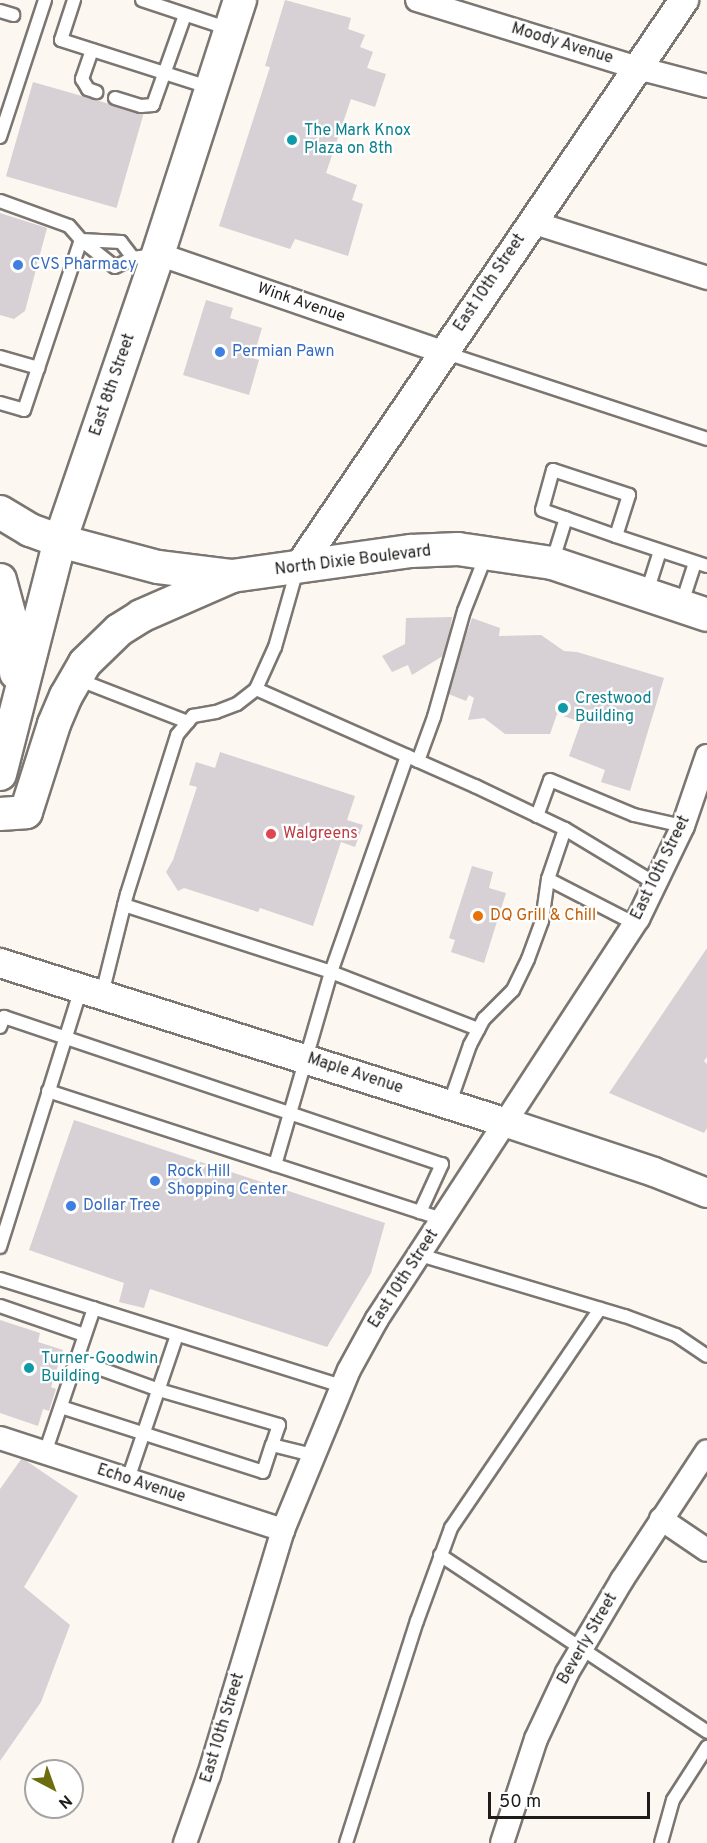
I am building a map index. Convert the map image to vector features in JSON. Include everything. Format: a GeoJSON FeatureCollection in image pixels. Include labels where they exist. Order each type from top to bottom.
{"type":"FeatureCollection","features":[{"type":"Feature","properties":{"kind":"main road","name":"East 8th Street"},"geometry":{"type":"LineString","coordinates":[[0,774],[60,541],[145,256],[212,89],[240,0]]}},
{"type":"Feature","properties":{"kind":"main road","name":"North Dixie Boulevard"},"geometry":{"type":"LineString","coordinates":[[0,512],[30,530],[60,541],[158,567],[232,576],[411,551],[458,549],[552,563],[694,611]]}},
{"type":"Feature","properties":{"kind":"main road"},"geometry":{"type":"LineString","coordinates":[[0,814],[26,812],[54,724],[85,663],[119,630],[141,616],[232,576]]}},
{"type":"Feature","properties":{"kind":"main road"},"geometry":{"type":"LineString","coordinates":[[0,580],[16,639],[16,711]]}},
{"type":"Feature","properties":{"kind":"street","name":"Moody Avenue"},"geometry":{"type":"LineString","coordinates":[[417,0],[638,68],[707,86]]}},
{"type":"Feature","properties":{"kind":"street","name":"East 10th Street"},"geometry":{"type":"LineString","coordinates":[[298,568],[684,0]]}},
{"type":"Feature","properties":{"kind":"street"},"geometry":{"type":"LineString","coordinates":[[532,222],[707,278]]}},
{"type":"Feature","properties":{"kind":"street","name":"Wink Avenue"},"geometry":{"type":"LineString","coordinates":[[145,256],[443,352]]}},
{"type":"Feature","properties":{"kind":"street","name":"East 10th Street"},"geometry":{"type":"LineString","coordinates":[[185,1843],[209,1775],[283,1530],[342,1386],[378,1318],[504,1122],[587,1001],[634,924],[683,826],[707,756]]}},
{"type":"Feature","properties":{"kind":"street","name":"Maple Avenue"},"geometry":{"type":"LineString","coordinates":[[0,963],[504,1122],[654,1172],[707,1193]]}},
{"type":"Feature","properties":{"kind":"street","name":"Echo Avenue"},"geometry":{"type":"LineString","coordinates":[[0,1438],[283,1530]]}},
{"type":"Feature","properties":{"kind":"street","name":"Beverly Street"},"geometry":{"type":"LineString","coordinates":[[502,1843],[536,1739],[581,1649],[661,1519],[707,1451]]}},
{"type":"Feature","properties":{"kind":"street"},"geometry":{"type":"LineString","coordinates":[[661,1519],[707,1550]]}},
{"type":"Feature","properties":{"kind":"lane"},"geometry":{"type":"LineString","coordinates":[[0,137],[45,0]]}},
{"type":"Feature","properties":{"kind":"lane"},"geometry":{"type":"LineString","coordinates":[[74,0],[61,40],[212,89]]}},
{"type":"Feature","properties":{"kind":"lane"},"geometry":{"type":"LineString","coordinates":[[142,0],[230,30]]}},
{"type":"Feature","properties":{"kind":"lane"},"geometry":{"type":"LineString","coordinates":[[0,11],[13,15]]}},
{"type":"Feature","properties":{"kind":"lane"},"geometry":{"type":"LineString","coordinates":[[115,98],[141,106],[153,105],[186,15]]}},
{"type":"Feature","properties":{"kind":"lane"},"geometry":{"type":"LineString","coordinates":[[92,50],[82,79],[88,89],[96,92]]}},
{"type":"Feature","properties":{"kind":"lane"},"geometry":{"type":"LineString","coordinates":[[0,201],[69,225],[81,240],[115,267],[145,256]]}},
{"type":"Feature","properties":{"kind":"lane"},"geometry":{"type":"LineString","coordinates":[[81,240],[121,242],[145,256]]}},
{"type":"Feature","properties":{"kind":"lane"},"geometry":{"type":"LineString","coordinates":[[0,403],[24,410],[81,240]]}},
{"type":"Feature","properties":{"kind":"lane"},"geometry":{"type":"LineString","coordinates":[[443,352],[707,439]]}},
{"type":"Feature","properties":{"kind":"lane"},"geometry":{"type":"LineString","coordinates":[[0,357],[38,368]]}},
{"type":"Feature","properties":{"kind":"lane"},"geometry":{"type":"LineString","coordinates":[[616,536],[629,495],[553,471],[542,510],[616,536],[701,565],[694,611]]}},
{"type":"Feature","properties":{"kind":"lane"},"geometry":{"type":"LineString","coordinates":[[552,563],[566,518]]}},
{"type":"Feature","properties":{"kind":"lane"},"geometry":{"type":"LineString","coordinates":[[646,595],[660,551]]}},
{"type":"Feature","properties":{"kind":"lane"},"geometry":{"type":"LineString","coordinates":[[275,1165],[304,1058],[331,972],[412,758],[434,717],[464,611],[487,552]]}},
{"type":"Feature","properties":{"kind":"lane"},"geometry":{"type":"LineString","coordinates":[[0,1247],[48,1091],[67,1037],[92,991],[124,905],[177,735],[194,716],[216,712],[237,704],[256,689],[275,647],[298,568]]}},
{"type":"Feature","properties":{"kind":"lane"},"geometry":{"type":"LineString","coordinates":[[76,678],[188,722]]}},
{"type":"Feature","properties":{"kind":"lane"},"geometry":{"type":"LineString","coordinates":[[256,689],[565,829],[656,884]]}},
{"type":"Feature","properties":{"kind":"lane"},"geometry":{"type":"LineString","coordinates":[[537,816],[550,780],[634,815],[683,826]]}},
{"type":"Feature","properties":{"kind":"lane"},"geometry":{"type":"LineString","coordinates":[[449,1105],[478,1029],[484,1019],[513,990],[528,959],[542,921],[548,879],[565,829]]}},
{"type":"Feature","properties":{"kind":"lane"},"geometry":{"type":"LineString","coordinates":[[548,879],[634,924]]}},
{"type":"Feature","properties":{"kind":"lane"},"geometry":{"type":"LineString","coordinates":[[124,905],[331,972],[478,1029]]}},
{"type":"Feature","properties":{"kind":"lane"},"geometry":{"type":"LineString","coordinates":[[2,1022],[67,1037],[442,1164],[420,1212]]}},
{"type":"Feature","properties":{"kind":"lane"},"geometry":{"type":"LineString","coordinates":[[48,1091],[442,1219]]}},
{"type":"Feature","properties":{"kind":"lane"},"geometry":{"type":"LineString","coordinates":[[420,1255],[600,1309],[676,1335],[707,1356]]}},
{"type":"Feature","properties":{"kind":"lane"},"geometry":{"type":"LineString","coordinates":[[0,1279],[342,1386]]}},
{"type":"Feature","properties":{"kind":"lane"},"geometry":{"type":"LineString","coordinates":[[0,1306],[84,1335]]}},
{"type":"Feature","properties":{"kind":"lane"},"geometry":{"type":"LineString","coordinates":[[45,1453],[94,1308]]}},
{"type":"Feature","properties":{"kind":"lane"},"geometry":{"type":"LineString","coordinates":[[346,1843],[451,1528],[600,1309]]}},
{"type":"Feature","properties":{"kind":"lane"},"geometry":{"type":"LineString","coordinates":[[128,1479],[177,1335]]}},
{"type":"Feature","properties":{"kind":"lane"},"geometry":{"type":"LineString","coordinates":[[61,1407],[263,1472],[279,1425],[159,1390],[76,1360]]}},
{"type":"Feature","properties":{"kind":"lane"},"geometry":{"type":"LineString","coordinates":[[272,1445],[312,1455]]}},
{"type":"Feature","properties":{"kind":"lane"},"geometry":{"type":"LineString","coordinates":[[440,1556],[707,1732]]}},
{"type":"Feature","properties":{"kind":"lane"},"geometry":{"type":"LineString","coordinates":[[661,1843],[673,1800],[707,1747]]}},
{"type":"Feature","properties":{"kind":"building","name":"The Mark Knox Plaza on 8th"},"geometry":{"type":"Polygon","coordinates":[[[285,0],[351,18],[348,29],[365,35],[360,47],[373,52],[367,68],[386,74],[375,107],[351,99],[326,173],[357,185],[352,200],[363,204],[348,256],[295,239],[290,249],[219,226],[270,67],[265,66],[285,0]]]}},
{"type":"Feature","properties":{"kind":"building"},"geometry":{"type":"Polygon","coordinates":[[[33,82],[144,114],[117,208],[6,176],[33,82]]]}},
{"type":"Feature","properties":{"kind":"building","name":"CVS Pharmacy"},"geometry":{"type":"Polygon","coordinates":[[[0,213],[47,228],[25,311],[14,319],[0,315],[0,213]]]}},
{"type":"Feature","properties":{"kind":"building"},"geometry":{"type":"Polygon","coordinates":[[[206,300],[233,308],[230,318],[262,328],[253,358],[259,360],[249,395],[183,375],[206,300]]]}},
{"type":"Feature","properties":{"kind":"building"},"geometry":{"type":"Polygon","coordinates":[[[452,617],[446,654],[412,675],[408,665],[392,672],[382,656],[405,644],[406,618],[452,617]]]}},
{"type":"Feature","properties":{"kind":"building","name":"Crestwood Building"},"geometry":{"type":"Polygon","coordinates":[[[472,618],[500,628],[499,636],[541,635],[564,651],[577,652],[664,678],[630,791],[601,782],[605,770],[569,756],[581,722],[557,714],[550,734],[505,734],[484,718],[468,720],[474,698],[469,695],[466,701],[446,693],[472,618]]]}},
{"type":"Feature","properties":{"kind":"building","name":"Walgreens"},"geometry":{"type":"Polygon","coordinates":[[[220,752],[355,796],[347,820],[363,825],[355,847],[341,842],[313,926],[260,908],[258,912],[184,888],[178,891],[166,872],[173,860],[197,787],[189,785],[196,762],[215,768],[220,752]]]}},
{"type":"Feature","properties":{"kind":"building","name":"DQ Grill & Chill"},"geometry":{"type":"Polygon","coordinates":[[[472,866],[493,872],[489,888],[506,893],[484,963],[451,952],[455,940],[449,938],[472,866]]]}},
{"type":"Feature","properties":{"kind":"building"},"geometry":{"type":"Polygon","coordinates":[[[707,948],[707,1057],[704,1061],[707,1064],[707,1128],[704,1133],[609,1093],[707,948]]]}},
{"type":"Feature","properties":{"kind":"building"},"geometry":{"type":"Polygon","coordinates":[[[74,1120],[385,1223],[371,1273],[327,1347],[150,1289],[144,1308],[119,1302],[124,1283],[29,1250],[74,1120]]]}},
{"type":"Feature","properties":{"kind":"building","name":"Turner-Goodwin Building"},"geometry":{"type":"Polygon","coordinates":[[[0,1320],[40,1333],[38,1342],[63,1350],[51,1387],[56,1389],[49,1411],[43,1409],[38,1426],[0,1413],[0,1320]]]}},
{"type":"Feature","properties":{"kind":"building"},"geometry":{"type":"Polygon","coordinates":[[[22,1458],[78,1496],[24,1587],[70,1625],[41,1702],[0,1761],[0,1489],[22,1458]]]}},
{"type":"Feature","properties":{"kind":"place","name":"The Mark Knox Plaza on 8th"},"geometry":{"type":"Point","coordinates":[292,140]}},
{"type":"Feature","properties":{"kind":"place","name":"CVS Pharmacy"},"geometry":{"type":"Point","coordinates":[18,265]}},
{"type":"Feature","properties":{"kind":"place","name":"Permian Pawn"},"geometry":{"type":"Point","coordinates":[220,352]}},
{"type":"Feature","properties":{"kind":"place","name":"Crestwood Building"},"geometry":{"type":"Point","coordinates":[563,708]}},
{"type":"Feature","properties":{"kind":"place","name":"Walgreens"},"geometry":{"type":"Point","coordinates":[271,834]}},
{"type":"Feature","properties":{"kind":"place","name":"DQ Grill & Chill"},"geometry":{"type":"Point","coordinates":[478,916]}},
{"type":"Feature","properties":{"kind":"place","name":"Rock Hill Shopping Center"},"geometry":{"type":"Point","coordinates":[155,1181]}},
{"type":"Feature","properties":{"kind":"place","name":"Dollar Tree"},"geometry":{"type":"Point","coordinates":[71,1206]}},
{"type":"Feature","properties":{"kind":"place","name":"Turner-Goodwin Building"},"geometry":{"type":"Point","coordinates":[29,1368]}}]}
